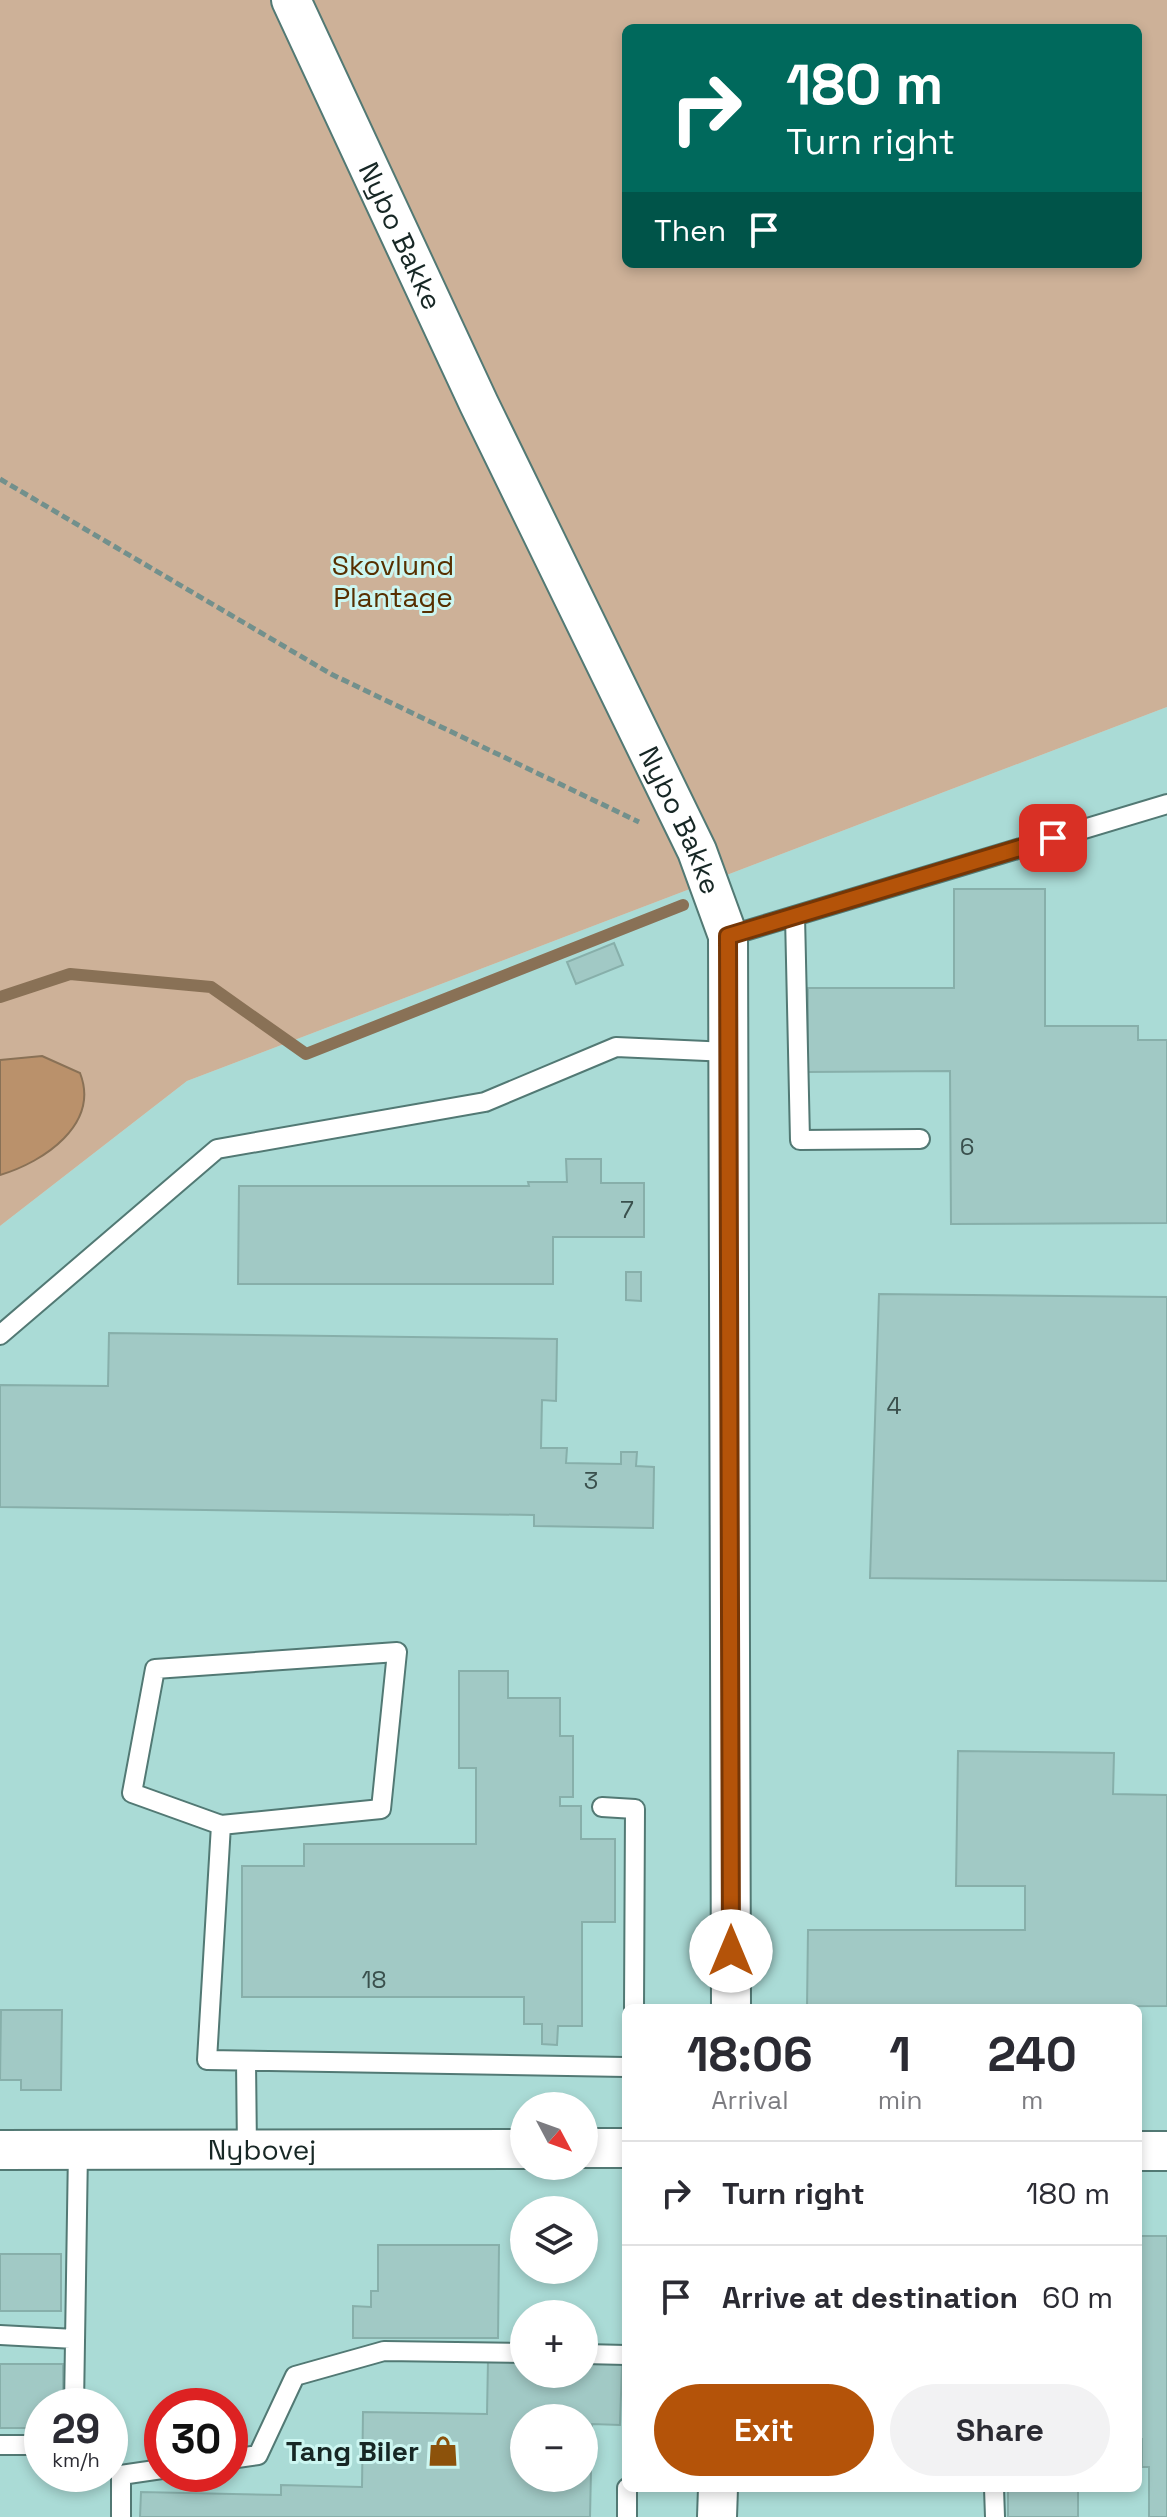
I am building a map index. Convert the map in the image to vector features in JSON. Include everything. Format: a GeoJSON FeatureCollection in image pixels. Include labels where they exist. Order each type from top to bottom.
{"type":"FeatureCollection","features":[{"type":"Feature","properties":{"kind":"street","name":"Nybo Bakke"},"geometry":{"type":"LineString","coordinates":[[291,0],[479,404],[700,857],[728,936],[731,2004]]}},
{"type":"Feature","properties":{"kind":"street"},"geometry":{"type":"LineString","coordinates":[[598,2148],[622,2148]]}},
{"type":"Feature","properties":{"kind":"street","name":"Nybovej"},"geometry":{"type":"LineString","coordinates":[[0,2150],[510,2149]]}},
{"type":"Feature","properties":{"kind":"street"},"geometry":{"type":"LineString","coordinates":[[1142,2151],[1167,2151]]}},
{"type":"Feature","properties":{"kind":"street"},"geometry":{"type":"LineString","coordinates":[[717,2517],[718,2492]]}},
{"type":"Feature","properties":{"kind":"lane"},"geometry":{"type":"LineString","coordinates":[[728,936],[1167,804]]}},
{"type":"Feature","properties":{"kind":"lane"},"geometry":{"type":"LineString","coordinates":[[795,916],[800,1140],[920,1139]]}},
{"type":"Feature","properties":{"kind":"lane"},"geometry":{"type":"LineString","coordinates":[[0,1335],[217,1149],[485,1102],[616,1047],[729,1052]]}},
{"type":"Feature","properties":{"kind":"lane"},"geometry":{"type":"LineString","coordinates":[[397,1652],[381,1809],[221,1825],[132,1793],[155,1669],[397,1652]]}},
{"type":"Feature","properties":{"kind":"lane"},"geometry":{"type":"LineString","coordinates":[[602,1807],[635,1809],[634,2004]]}},
{"type":"Feature","properties":{"kind":"lane"},"geometry":{"type":"LineString","coordinates":[[221,1825],[207,2060],[622,2067]]}},
{"type":"Feature","properties":{"kind":"lane"},"geometry":{"type":"LineString","coordinates":[[246,2061],[247,2150]]}},
{"type":"Feature","properties":{"kind":"lane"},"geometry":{"type":"LineString","coordinates":[[74,2388],[78,2150]]}},
{"type":"Feature","properties":{"kind":"lane"},"geometry":{"type":"LineString","coordinates":[[0,2335],[75,2339]]}},
{"type":"Feature","properties":{"kind":"lane"},"geometry":{"type":"LineString","coordinates":[[248,2456],[258,2455],[295,2376],[384,2351],[510,2353]]}},
{"type":"Feature","properties":{"kind":"lane"},"geometry":{"type":"LineString","coordinates":[[598,2354],[622,2355]]}},
{"type":"Feature","properties":{"kind":"lane"},"geometry":{"type":"LineString","coordinates":[[0,2445],[24,2445]]}},
{"type":"Feature","properties":{"kind":"lane"},"geometry":{"type":"LineString","coordinates":[[121,2517],[121,2475],[144,2472]]}},
{"type":"Feature","properties":{"kind":"lane"},"geometry":{"type":"LineString","coordinates":[[627,2492],[627,2517]]}},
{"type":"Feature","properties":{"kind":"lane"},"geometry":{"type":"LineString","coordinates":[[994,2492],[995,2517]]}},
{"type":"Feature","properties":{"kind":"path"},"geometry":{"type":"LineString","coordinates":[[0,479],[331,674],[641,824]]}},
{"type":"Feature","properties":{"kind":"shaded area"},"geometry":{"type":"Polygon","coordinates":[[[1167,707],[1167,2517],[0,2517],[0,1226],[187,1081],[1167,707]]]}},
{"type":"Feature","properties":{"kind":"shaded area"},"geometry":{"type":"Polygon","coordinates":[[[42,1056],[80,1073],[84,1091],[82,1109],[75,1124],[50,1150],[34,1161],[0,1175],[0,1060],[42,1056]]]}},
{"type":"Feature","properties":{"kind":"green space","name":"Skovlund Plantage"},"geometry":{"type":"Polygon","coordinates":[[[0,0],[1167,0],[1167,707],[187,1081],[0,1226],[0,0]]]}},
{"type":"Feature","properties":{"kind":"building"},"geometry":{"type":"Polygon","coordinates":[[[954,889],[1045,889],[1045,1026],[1138,1026],[1138,1040],[1167,1040],[1167,1223],[951,1224],[950,1071],[808,1072],[808,988],[954,988],[954,889]]]}},
{"type":"Feature","properties":{"kind":"building"},"geometry":{"type":"Polygon","coordinates":[[[614,943],[623,965],[576,984],[567,962],[614,943]]]}},
{"type":"Feature","properties":{"kind":"building"},"geometry":{"type":"Polygon","coordinates":[[[566,1159],[601,1159],[601,1183],[644,1183],[644,1237],[553,1237],[553,1284],[238,1284],[239,1186],[529,1186],[528,1182],[567,1182],[566,1159]]]}},
{"type":"Feature","properties":{"kind":"building"},"geometry":{"type":"Polygon","coordinates":[[[626,1272],[641,1272],[641,1301],[626,1300],[626,1272]]]}},
{"type":"Feature","properties":{"kind":"building"},"geometry":{"type":"Polygon","coordinates":[[[879,1294],[1167,1297],[1167,1581],[870,1578],[879,1294]]]}},
{"type":"Feature","properties":{"kind":"building"},"geometry":{"type":"Polygon","coordinates":[[[109,1333],[557,1339],[556,1401],[542,1400],[541,1448],[567,1448],[566,1463],[621,1464],[621,1452],[637,1452],[636,1466],[654,1467],[653,1528],[534,1526],[534,1515],[0,1507],[0,1385],[108,1386],[109,1333]]]}},
{"type":"Feature","properties":{"kind":"building"},"geometry":{"type":"Polygon","coordinates":[[[459,1671],[508,1671],[508,1698],[560,1698],[560,1736],[573,1736],[573,1797],[560,1797],[560,1806],[581,1806],[581,1839],[615,1839],[615,1922],[582,1922],[582,2026],[558,2026],[557,2045],[542,2044],[542,2024],[524,2024],[524,1997],[242,1997],[242,1866],[304,1866],[304,1844],[476,1844],[476,1768],[459,1768],[459,1671]]]}},
{"type":"Feature","properties":{"kind":"building"},"geometry":{"type":"Polygon","coordinates":[[[958,1751],[1114,1753],[1113,1794],[1167,1795],[1167,2006],[807,2004],[808,1930],[1025,1930],[1025,1886],[956,1886],[958,1751]]]}},
{"type":"Feature","properties":{"kind":"building"},"geometry":{"type":"Polygon","coordinates":[[[1,2010],[62,2010],[61,2090],[21,2090],[21,2080],[0,2080],[1,2010]]]}},
{"type":"Feature","properties":{"kind":"building"},"geometry":{"type":"Polygon","coordinates":[[[1142,2236],[1167,2236],[1167,2517],[1149,2517],[1149,2467],[1142,2467],[1142,2236]]]}},
{"type":"Feature","properties":{"kind":"building"},"geometry":{"type":"Polygon","coordinates":[[[378,2245],[499,2245],[498,2338],[353,2338],[353,2306],[371,2307],[371,2291],[378,2291],[378,2245]]]}},
{"type":"Feature","properties":{"kind":"building"},"geometry":{"type":"Polygon","coordinates":[[[0,2254],[61,2254],[61,2311],[0,2311],[0,2254]]]}},
{"type":"Feature","properties":{"kind":"building","name":"Tang Biler"},"geometry":{"type":"Polygon","coordinates":[[[488,2360],[510,2361],[510,2388],[598,2388],[598,2362],[622,2363],[620,2425],[598,2424],[598,2404],[510,2404],[510,2492],[591,2492],[590,2517],[140,2517],[141,2492],[281,2495],[281,2485],[362,2487],[363,2412],[487,2414],[488,2360]]]}},
{"type":"Feature","properties":{"kind":"building"},"geometry":{"type":"Polygon","coordinates":[[[0,2364],[63,2364],[63,2388],[24,2388],[24,2428],[0,2428],[0,2364]]]}},
{"type":"Feature","properties":{"kind":"building"},"geometry":{"type":"Polygon","coordinates":[[[1008,2492],[1078,2492],[1078,2517],[1008,2517],[1008,2492]]]}},
{"type":"Feature","properties":{"kind":"waterway"},"geometry":{"type":"LineString","coordinates":[[0,997],[70,974],[211,987],[306,1054],[683,905]]}},
{"type":"Feature","properties":{"kind":"place","name":"Tang Biler"},"geometry":{"type":"Point","coordinates":[443,2451]}},
{"type":"Feature","properties":{"kind":"route"},"geometry":{"type":"LineString","coordinates":[[731,1951],[728,936],[1053,838]]}}]}
